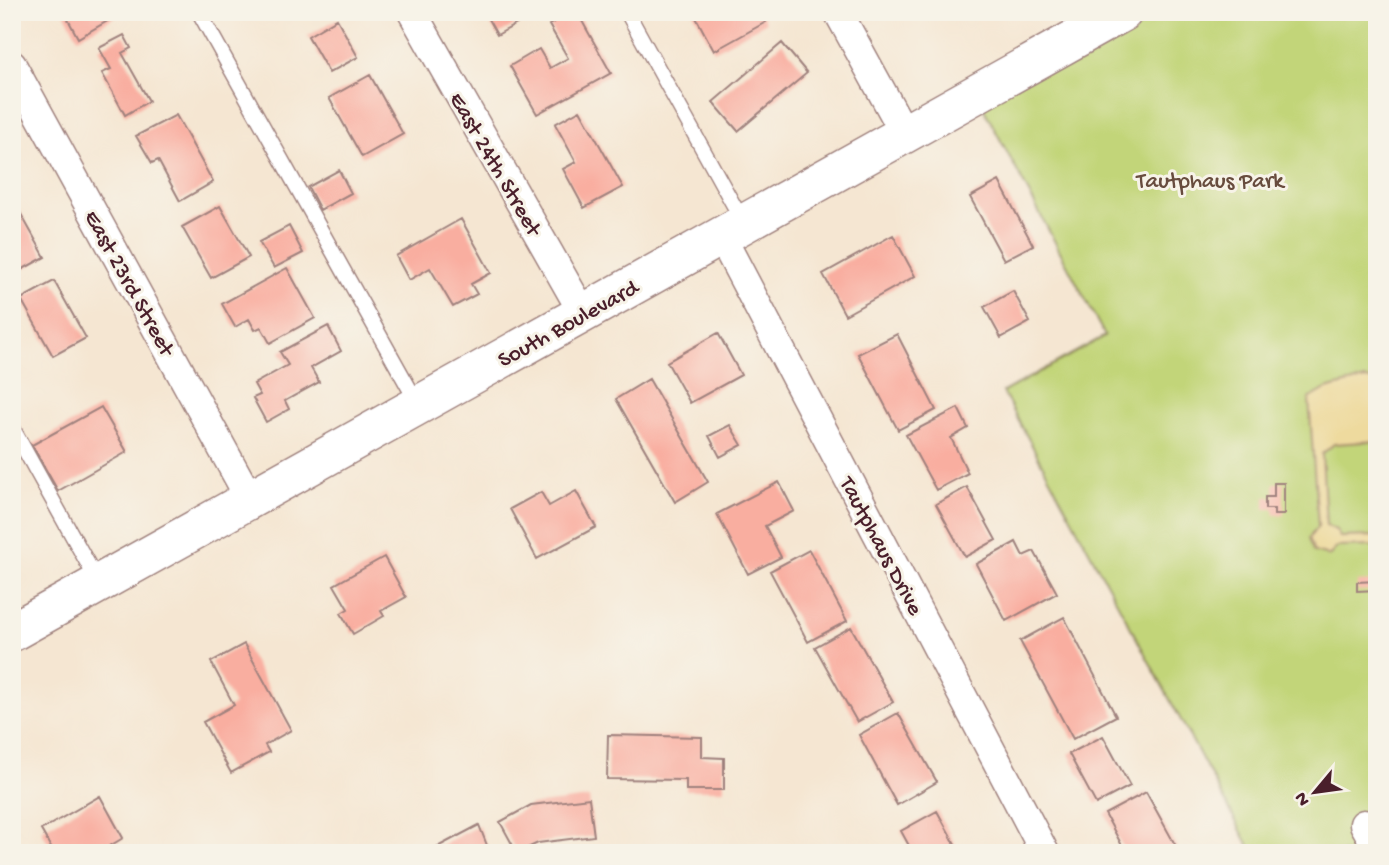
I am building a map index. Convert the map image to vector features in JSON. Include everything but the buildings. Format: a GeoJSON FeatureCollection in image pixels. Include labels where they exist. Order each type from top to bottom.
{"type":"FeatureCollection","features":[{"type":"Feature","properties":{"kind":"street","name":"East 24th Street"},"geometry":{"type":"LineString","coordinates":[[412,12],[583,313]]}},
{"type":"Feature","properties":{"kind":"street"},"geometry":{"type":"LineString","coordinates":[[838,12],[905,134]]}},
{"type":"Feature","properties":{"kind":"street","name":"South Boulevard"},"geometry":{"type":"LineString","coordinates":[[12,632],[1123,12]]}},
{"type":"Feature","properties":{"kind":"street","name":"East 23rd Street"},"geometry":{"type":"LineString","coordinates":[[12,65],[250,499]]}},
{"type":"Feature","properties":{"kind":"street","name":"Tautphaus Drive"},"geometry":{"type":"LineString","coordinates":[[733,230],[1045,853]]}},
{"type":"Feature","properties":{"kind":"lane"},"geometry":{"type":"LineString","coordinates":[[199,12],[419,405]]}},
{"type":"Feature","properties":{"kind":"lane"},"geometry":{"type":"LineString","coordinates":[[627,12],[733,230]]}},
{"type":"Feature","properties":{"kind":"lane"},"geometry":{"type":"LineString","coordinates":[[12,427],[99,583]]}},
{"type":"Feature","properties":{"kind":"green space","name":"Tautphaus Park"},"geometry":{"type":"Polygon","coordinates":[[[1123,12],[1377,12],[1377,853],[1253,853],[1003,392],[1105,336],[976,94],[1123,12]]]}},
{"type":"Feature","properties":{"kind":"sand"},"geometry":{"type":"Polygon","coordinates":[[[1365,379],[1377,381],[1377,441],[1334,444],[1322,454],[1326,525],[1336,530],[1340,537],[1377,536],[1377,546],[1337,547],[1329,556],[1314,552],[1309,538],[1318,526],[1309,399],[1326,389],[1365,379]]]}}]}
